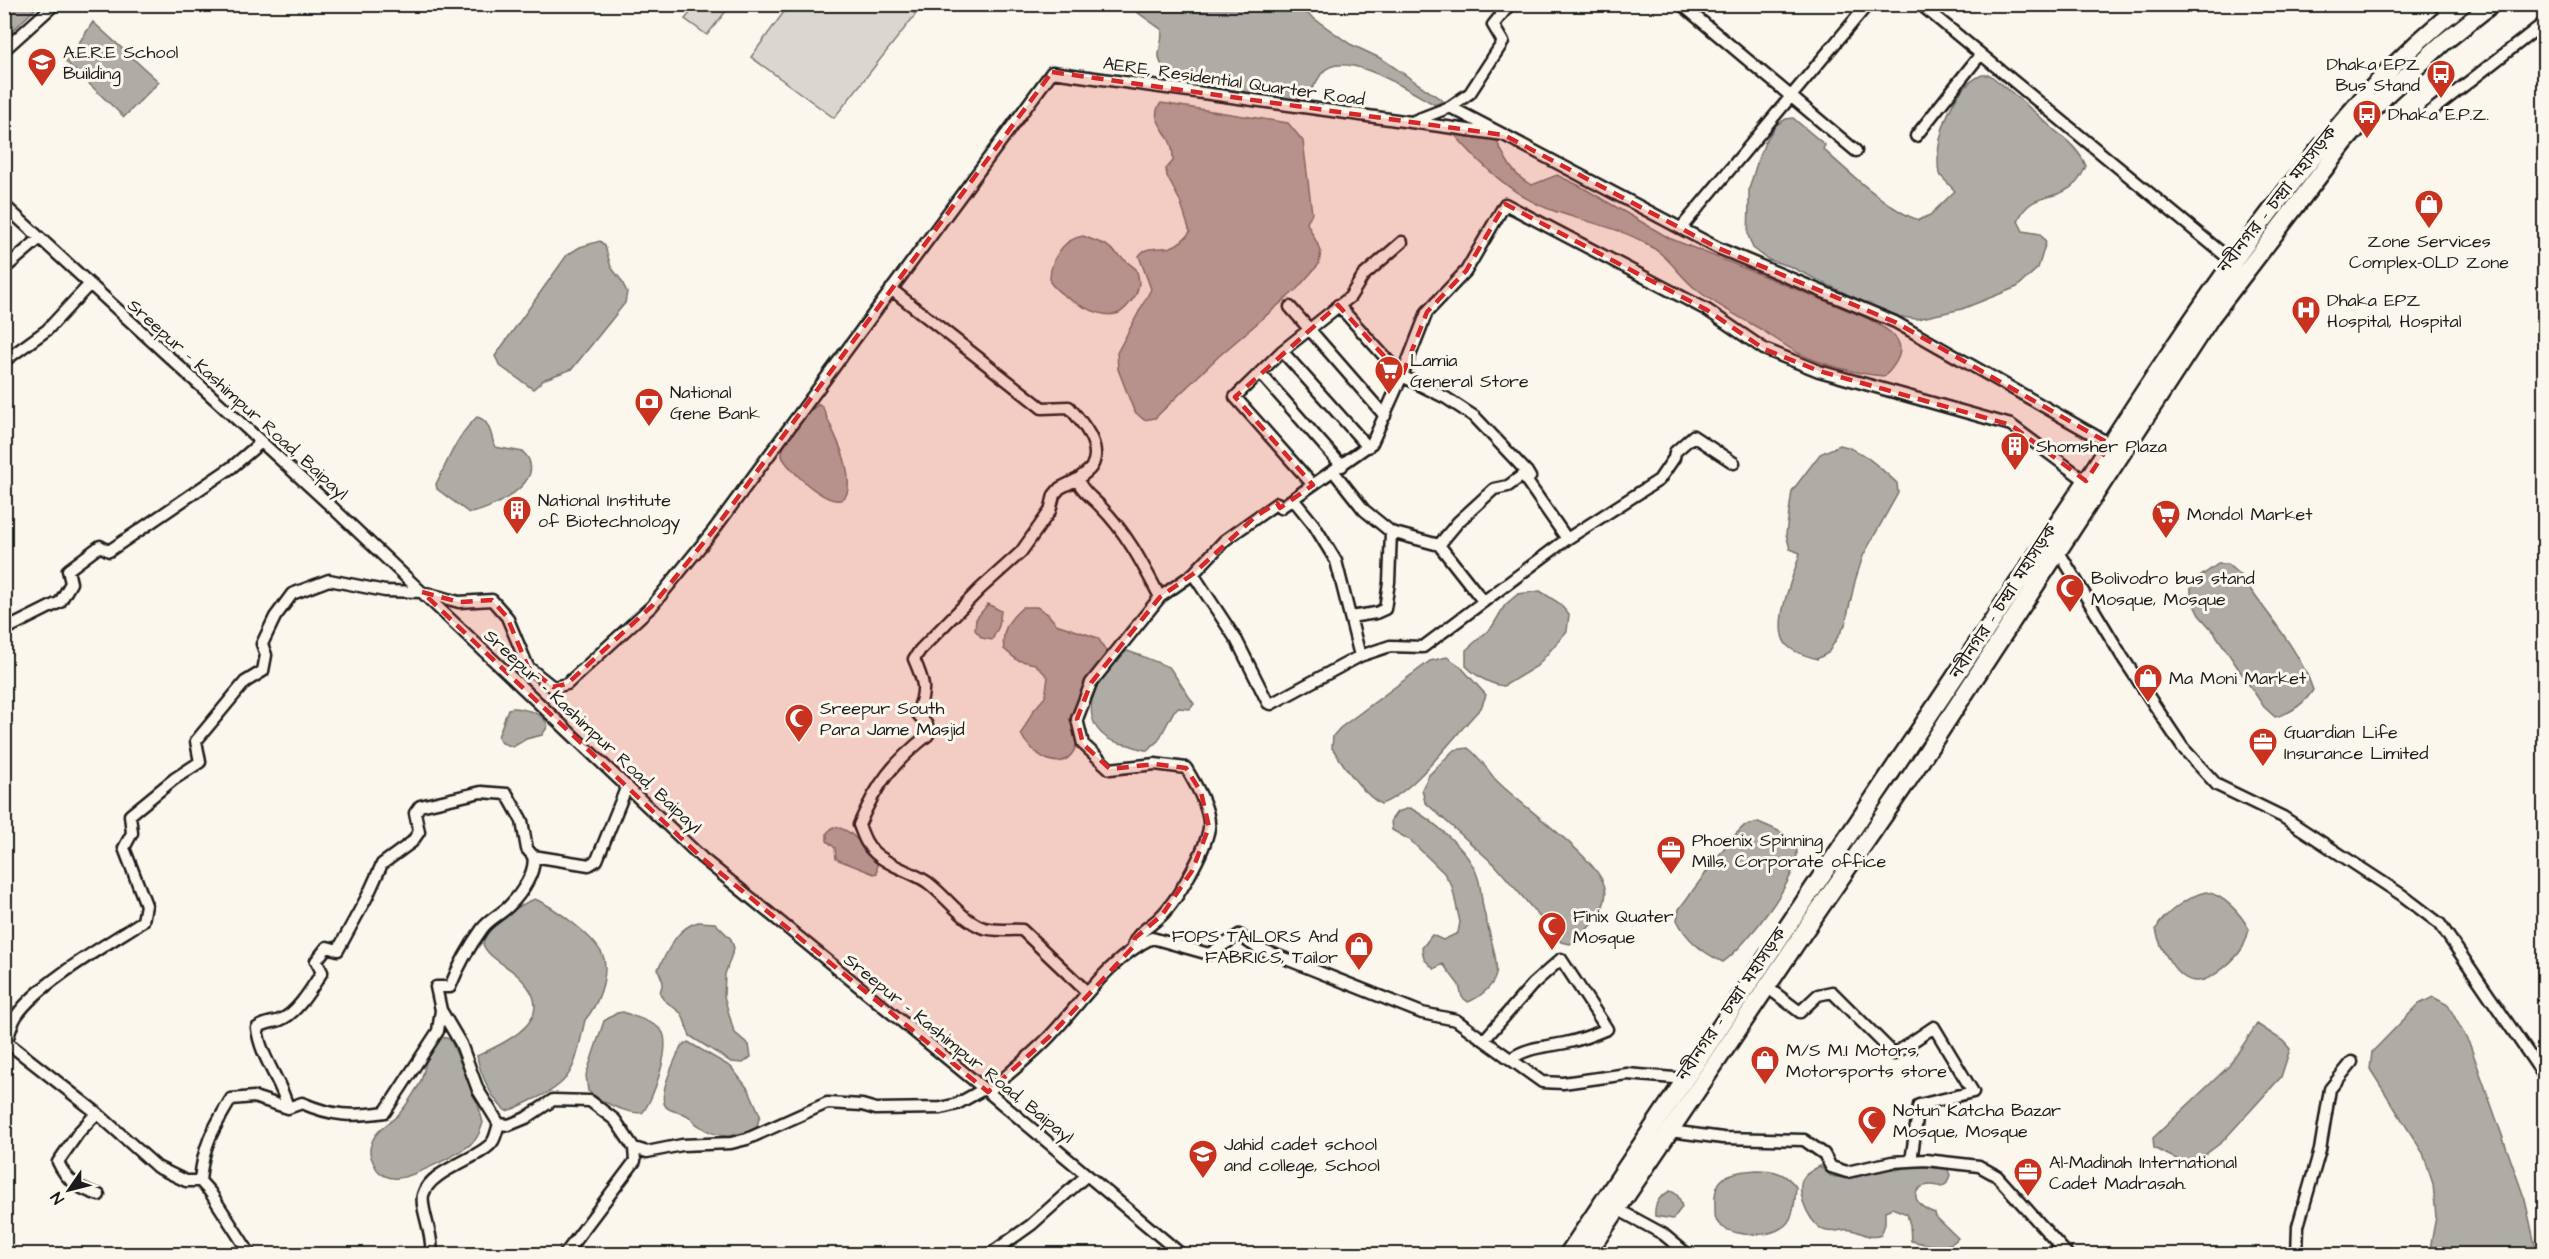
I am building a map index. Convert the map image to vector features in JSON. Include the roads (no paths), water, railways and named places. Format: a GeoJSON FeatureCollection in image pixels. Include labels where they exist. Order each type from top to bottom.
{"type":"FeatureCollection","features":[{"type":"Feature","properties":{"kind":"highway","name":"নবীনগর - চন্দ্রা মহাসড়ক"},"geometry":{"type":"LineString","coordinates":[[1568,1254],[2086,481],[2150,380],[2233,262],[2339,123],[2379,78],[2444,10],[2463,4]]}},
{"type":"Feature","properties":{"kind":"highway","name":"নবীনগর - চন্দ্রা মহাসড়ক"},"geometry":{"type":"LineString","coordinates":[[1587,1254],[1907,782],[2211,317],[2345,142],[2388,93],[2444,42],[2492,4]]}},
{"type":"Feature","properties":{"kind":"street"},"geometry":{"type":"LineString","coordinates":[[4,50],[55,4]]}},
{"type":"Feature","properties":{"kind":"street","name":"AERE, Residential Quarter Road"},"geometry":{"type":"LineString","coordinates":[[1411,122],[1450,107],[1470,93],[1503,42],[1493,25],[1510,4]]}},
{"type":"Feature","properties":{"kind":"street"},"geometry":{"type":"LineString","coordinates":[[1682,4],[1856,150]]}},
{"type":"Feature","properties":{"kind":"street"},"geometry":{"type":"LineString","coordinates":[[1681,228],[1868,4]]}},
{"type":"Feature","properties":{"kind":"street"},"geometry":{"type":"LineString","coordinates":[[1920,4],[2233,262]]}},
{"type":"Feature","properties":{"kind":"street"},"geometry":{"type":"LineString","coordinates":[[2429,113],[2544,23]]}},
{"type":"Feature","properties":{"kind":"street"},"geometry":{"type":"LineString","coordinates":[[1916,136],[1980,55]]}},
{"type":"Feature","properties":{"kind":"street","name":"AERE, Residential Quarter Road"},"geometry":{"type":"LineString","coordinates":[[891,289],[1052,72],[1504,135]]}},
{"type":"Feature","properties":{"kind":"street"},"geometry":{"type":"LineString","coordinates":[[1450,107],[1718,248],[1895,322],[2109,444]]}},
{"type":"Feature","properties":{"kind":"street"},"geometry":{"type":"LineString","coordinates":[[1133,947],[1137,936],[1162,915],[1192,871],[1209,826],[1201,792],[1186,768],[1155,764],[1110,769],[1083,744],[1077,719],[1091,683],[1160,597],[1193,574],[1225,540],[1276,503],[1280,508],[1372,443],[1428,312],[1467,271],[1505,204],[1707,310],[1764,349],[1819,370],[2011,425],[2086,481]]}},
{"type":"Feature","properties":{"kind":"street","name":"Sreepur - Kashimpur Road, Baipayl"},"geometry":{"type":"LineString","coordinates":[[4,206],[422,592],[744,894],[986,1090],[1181,1254]]}},
{"type":"Feature","properties":{"kind":"street"},"geometry":{"type":"LineString","coordinates":[[4,269],[39,239]]}},
{"type":"Feature","properties":{"kind":"street"},"geometry":{"type":"LineString","coordinates":[[1313,484],[1235,397],[1282,351],[1350,297],[1364,276],[1402,242]]}},
{"type":"Feature","properties":{"kind":"street"},"geometry":{"type":"LineString","coordinates":[[4,361],[47,330],[89,285]]}},
{"type":"Feature","properties":{"kind":"street"},"geometry":{"type":"LineString","coordinates":[[250,1254],[210,1191],[200,1181],[186,1180],[158,1167],[97,1113],[6,1040],[16,1016],[30,1000],[48,985],[143,921],[146,904],[124,848],[132,833],[130,815],[174,779],[200,762],[196,741],[245,682],[263,670],[266,655],[262,644],[275,617],[292,594],[329,580],[385,591],[422,592],[459,602],[492,600],[507,617],[528,667],[553,687],[567,684],[652,606],[713,531],[891,289],[1042,408],[1069,407],[1082,422],[1096,450],[1092,467],[1054,495],[1050,511],[1021,552],[980,589],[920,650],[914,659],[924,683],[924,698],[917,713],[927,724],[928,735],[904,754],[880,780],[859,825],[864,840],[875,853],[897,867],[927,881],[976,924],[991,929],[1022,930],[1088,992]]}},
{"type":"Feature","properties":{"kind":"street"},"geometry":{"type":"LineString","coordinates":[[1338,305],[1402,376],[1446,398],[1475,417],[1527,472],[1530,477],[1526,480],[1567,538]]}},
{"type":"Feature","properties":{"kind":"street"},"geometry":{"type":"LineString","coordinates":[[1290,307],[1385,416]]}},
{"type":"Feature","properties":{"kind":"street"},"geometry":{"type":"LineString","coordinates":[[1282,351],[1368,447]]}},
{"type":"Feature","properties":{"kind":"street"},"geometry":{"type":"LineString","coordinates":[[1260,373],[1338,469],[1364,510],[1391,532],[1439,545],[1483,601]]}},
{"type":"Feature","properties":{"kind":"street"},"geometry":{"type":"LineString","coordinates":[[1193,574],[1237,641],[1268,703],[1271,704],[1360,656],[1390,646],[1423,647],[1567,538],[1659,480],[1674,458],[1675,452],[1694,436],[1734,463]]}},
{"type":"Feature","properties":{"kind":"street"},"geometry":{"type":"LineString","coordinates":[[4,630],[60,602],[71,583],[68,570],[100,546],[109,551],[232,467],[260,443]]}},
{"type":"Feature","properties":{"kind":"street"},"geometry":{"type":"LineString","coordinates":[[1439,545],[1458,522],[1494,489],[1508,486],[1527,472]]}},
{"type":"Feature","properties":{"kind":"street"},"geometry":{"type":"LineString","coordinates":[[1078,478],[1079,485],[1103,508],[1127,537],[1160,597]]}},
{"type":"Feature","properties":{"kind":"street"},"geometry":{"type":"LineString","coordinates":[[1293,499],[1314,525],[1336,561],[1360,656]]}},
{"type":"Feature","properties":{"kind":"street"},"geometry":{"type":"LineString","coordinates":[[1350,617],[1376,613],[1385,609],[1389,582],[1391,532]]}},
{"type":"Feature","properties":{"kind":"street"},"geometry":{"type":"LineString","coordinates":[[2059,552],[2123,658],[2183,748],[2217,785],[2283,817],[2402,895],[2440,924],[2544,1076]]}},
{"type":"Feature","properties":{"kind":"street"},"geometry":{"type":"LineString","coordinates":[[533,856],[589,865],[597,860],[627,786]]}},
{"type":"Feature","properties":{"kind":"street"},"geometry":{"type":"LineString","coordinates":[[288,1108],[283,1088],[259,1041],[258,1028],[267,1022],[282,1019],[300,1003],[322,972],[316,961],[318,956],[327,947],[338,950],[382,864],[412,842],[419,832],[416,813],[420,806],[481,792],[507,794],[522,821],[527,849],[535,863],[531,875],[511,905],[482,928],[457,969],[450,987],[436,987],[441,1010],[461,1044],[478,1090],[499,1124]]}},
{"type":"Feature","properties":{"kind":"street"},"geometry":{"type":"LineString","coordinates":[[634,1148],[647,1152],[682,1145],[731,1143],[747,1139],[827,1103],[862,1105],[876,1109],[941,1108],[957,1104],[986,1090],[1049,1037],[1088,992],[1133,947],[1152,938],[1209,954],[1239,935],[1256,947],[1378,996],[1422,1013],[1456,1020],[1542,1082],[1563,1083],[1627,1074],[1686,1079]]}},
{"type":"Feature","properties":{"kind":"street"},"geometry":{"type":"LineString","coordinates":[[1484,1040],[1533,984],[1561,959],[1607,1029],[1577,1040],[1539,1047],[1518,1054],[1511,1059]]}},
{"type":"Feature","properties":{"kind":"street"},"geometry":{"type":"LineString","coordinates":[[1767,987],[1800,1012],[1818,995],[1832,992],[1894,1054],[1934,1027],[1973,1092],[1919,1105],[1911,1161]]}},
{"type":"Feature","properties":{"kind":"street"},"geometry":{"type":"LineString","coordinates":[[200,1181],[202,1156],[212,1130],[231,1100],[254,1097],[288,1108],[302,1103],[328,1114],[364,1115],[385,1112],[438,1031],[441,1010]]}},
{"type":"Feature","properties":{"kind":"street"},"geometry":{"type":"LineString","coordinates":[[2297,1254],[2298,1226],[2320,1150],[2330,1089],[2352,1062]]}},
{"type":"Feature","properties":{"kind":"street"},"geometry":{"type":"LineString","coordinates":[[499,1124],[510,1125],[553,1100],[590,1101],[615,1120],[634,1148],[635,1161],[565,1254]]}},
{"type":"Feature","properties":{"kind":"street"},"geometry":{"type":"LineString","coordinates":[[97,1113],[79,1132],[58,1162],[80,1190],[99,1195]]}},
{"type":"Feature","properties":{"kind":"street"},"geometry":{"type":"LineString","coordinates":[[431,1254],[433,1245],[422,1198],[426,1187],[438,1176],[492,1143],[499,1124]]}},
{"type":"Feature","properties":{"kind":"street"},"geometry":{"type":"LineString","coordinates":[[1670,1131],[1724,1138],[1804,1140],[1824,1154],[1831,1167],[1846,1172],[1892,1162],[1926,1160],[1979,1166],[1997,1176],[2067,1254]]}},
{"type":"Feature","properties":{"kind":"street"},"geometry":{"type":"LineString","coordinates":[[990,1254],[1031,1225],[1087,1175]]}},
{"type":"Feature","properties":{"kind":"street"},"geometry":{"type":"LineString","coordinates":[[1617,1209],[1663,1234],[1687,1254]]}},
{"type":"Feature","properties":{"kind":"place","name":"A.E.R.E School Building"},"geometry":{"type":"Point","coordinates":[42,88]}},
{"type":"Feature","properties":{"kind":"place","name":"Dhaka EPZ Bus Stand"},"geometry":{"type":"Point","coordinates":[2441,100]}},
{"type":"Feature","properties":{"kind":"place","name":"Dhaka E.P.Z."},"geometry":{"type":"Point","coordinates":[2367,140]}},
{"type":"Feature","properties":{"kind":"place","name":"Zone Services Complex-OLD Zone"},"geometry":{"type":"Point","coordinates":[2429,230]}},
{"type":"Feature","properties":{"kind":"place","name":"Dhaka EPZ Hospital, Hospital"},"geometry":{"type":"Point","coordinates":[2306,336]}},
{"type":"Feature","properties":{"kind":"place","name":"Lamia General Store"},"geometry":{"type":"Point","coordinates":[1389,396]}},
{"type":"Feature","properties":{"kind":"place","name":"National Gene Bank"},"geometry":{"type":"Point","coordinates":[649,428]}},
{"type":"Feature","properties":{"kind":"place","name":"Shomsher Plaza"},"geometry":{"type":"Point","coordinates":[2015,472]}},
{"type":"Feature","properties":{"kind":"place","name":"National Institute of Biotechnology"},"geometry":{"type":"Point","coordinates":[517,536]}},
{"type":"Feature","properties":{"kind":"place","name":"Mondol Market"},"geometry":{"type":"Point","coordinates":[2166,540]}},
{"type":"Feature","properties":{"kind":"place","name":"Bolivodro bus stand Mosque, Mosque"},"geometry":{"type":"Point","coordinates":[2070,614]}},
{"type":"Feature","properties":{"kind":"place","name":"Ma Moni Market"},"geometry":{"type":"Point","coordinates":[2148,704]}},
{"type":"Feature","properties":{"kind":"place","name":"Sreepur South Para Jame Masjid"},"geometry":{"type":"Point","coordinates":[799,744]}},
{"type":"Feature","properties":{"kind":"place","name":"Guardian Life Insurance Limited"},"geometry":{"type":"Point","coordinates":[2263,768]}},
{"type":"Feature","properties":{"kind":"place","name":"Phoenix Spinning Mills, Corporate office"},"geometry":{"type":"Point","coordinates":[1671,876]}},
{"type":"Feature","properties":{"kind":"place","name":"Finix Quater Mosque"},"geometry":{"type":"Point","coordinates":[1552,952]}},
{"type":"Feature","properties":{"kind":"place","name":"FOPS TAILORS And FABRICS, Tailor"},"geometry":{"type":"Point","coordinates":[1359,972]}},
{"type":"Feature","properties":{"kind":"place","name":"M/S M.I Motors, Motorsports store"},"geometry":{"type":"Point","coordinates":[1765,1086]}},
{"type":"Feature","properties":{"kind":"place","name":"Notun Katcha Bazar Mosque, Mosque"},"geometry":{"type":"Point","coordinates":[1872,1146]}},
{"type":"Feature","properties":{"kind":"place","name":"Jahid cadet school and college, School"},"geometry":{"type":"Point","coordinates":[1203,1180]}},
{"type":"Feature","properties":{"kind":"place","name":"Al-Madinah International Cadet Madrasah."},"geometry":{"type":"Point","coordinates":[2028,1198]}}]}
